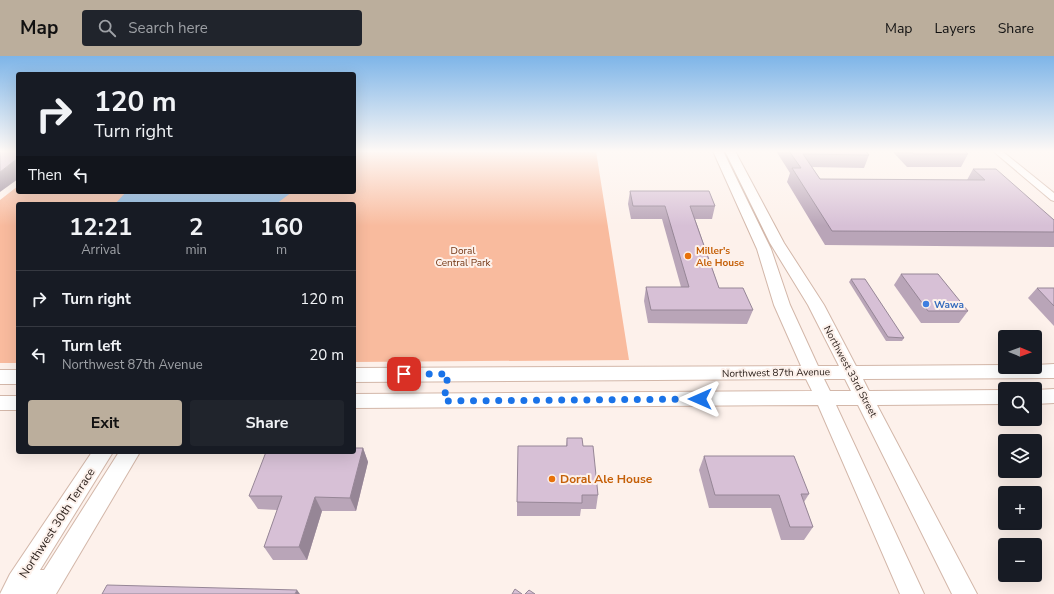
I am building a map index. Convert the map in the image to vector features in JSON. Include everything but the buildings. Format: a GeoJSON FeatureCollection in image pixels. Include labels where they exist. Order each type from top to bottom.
{"type":"FeatureCollection","features":[{"type":"Feature","properties":{"kind":"street"},"geometry":{"type":"LineString","coordinates":[[730,176],[764,249],[782,305],[912,594]]}},
{"type":"Feature","properties":{"kind":"street","name":"Northwest 33rd Street"},"geometry":{"type":"LineString","coordinates":[[743,176],[777,243],[813,299],[965,594]]}},
{"type":"Feature","properties":{"kind":"street"},"geometry":{"type":"LineString","coordinates":[[1027,176],[1054,198]]}},
{"type":"Feature","properties":{"kind":"street","name":"Northwest 87th Avenue"},"geometry":{"type":"LineString","coordinates":[[356,375],[1054,371]]}},
{"type":"Feature","properties":{"kind":"street"},"geometry":{"type":"LineString","coordinates":[[444,401],[448,374]]}},
{"type":"Feature","properties":{"kind":"street"},"geometry":{"type":"LineString","coordinates":[[0,377],[16,377]]}},
{"type":"Feature","properties":{"kind":"street"},"geometry":{"type":"LineString","coordinates":[[1042,396],[1054,396]]}},
{"type":"Feature","properties":{"kind":"street"},"geometry":{"type":"LineString","coordinates":[[356,401],[998,397]]}},
{"type":"Feature","properties":{"kind":"street"},"geometry":{"type":"LineString","coordinates":[[0,403],[16,403]]}},
{"type":"Feature","properties":{"kind":"street","name":"Northwest 30th Terrace"},"geometry":{"type":"LineString","coordinates":[[14,588],[102,454]]}},
{"type":"Feature","properties":{"kind":"street"},"geometry":{"type":"LineString","coordinates":[[14,588],[47,588],[129,454]]}},
{"type":"Feature","properties":{"kind":"green space","name":"Doral Central Park"},"geometry":{"type":"Polygon","coordinates":[[[356,176],[600,176],[629,360],[356,362],[356,202],[16,202],[16,363],[0,363],[0,200],[16,188],[16,194],[356,194],[356,176]]]}},
{"type":"Feature","properties":{"kind":"water"},"geometry":{"type":"Polygon","coordinates":[[[124,194],[289,194],[279,202],[117,202],[124,194]]]}},
{"type":"Feature","properties":{"kind":"place","name":"Miller's Ale House"},"geometry":{"type":"Point","coordinates":[688,256]}},
{"type":"Feature","properties":{"kind":"place","name":"Wawa"},"geometry":{"type":"Point","coordinates":[926,304]}},
{"type":"Feature","properties":{"kind":"place","name":"Doral Ale House"},"geometry":{"type":"Point","coordinates":[552,479]}},
{"type":"Feature","properties":{"kind":"route"},"geometry":{"type":"LineString","coordinates":[[404,374],[448,374],[444,401],[700,399]]}}]}
